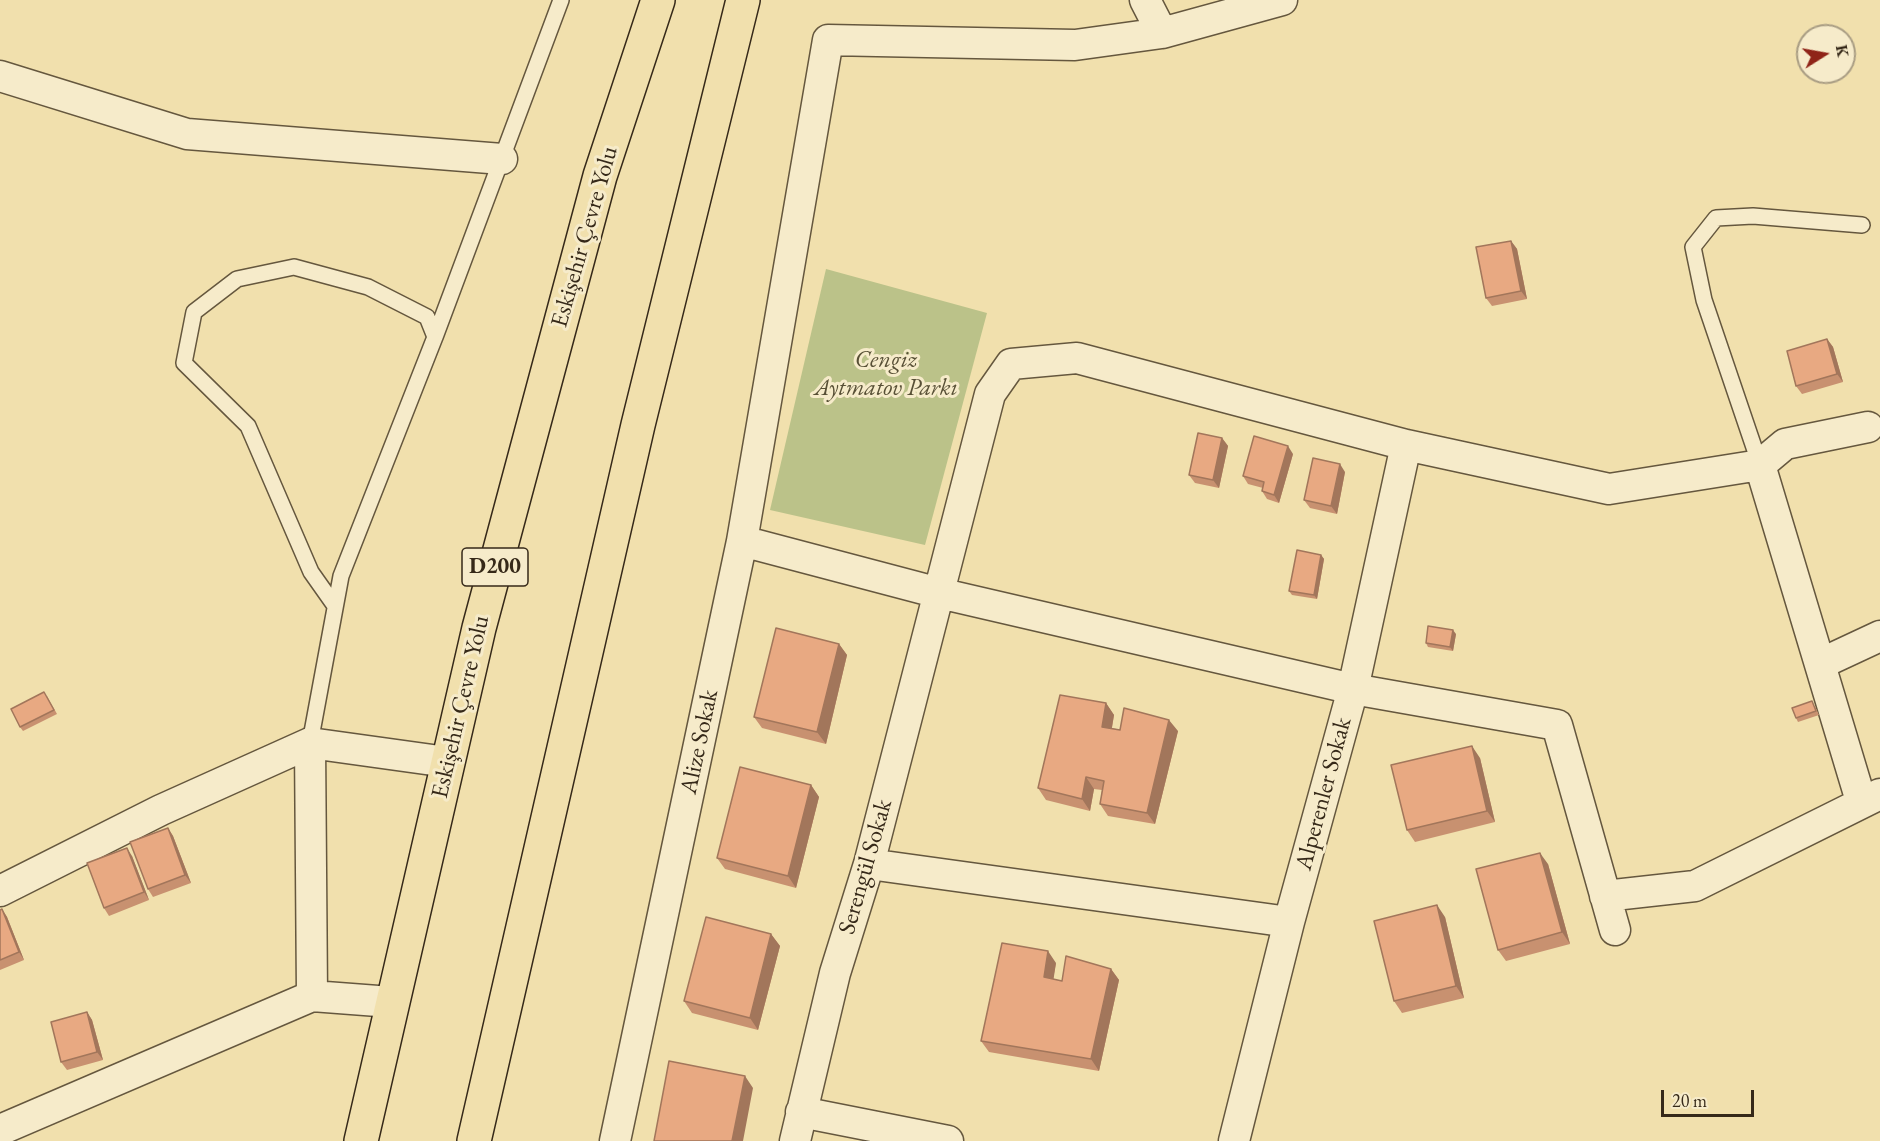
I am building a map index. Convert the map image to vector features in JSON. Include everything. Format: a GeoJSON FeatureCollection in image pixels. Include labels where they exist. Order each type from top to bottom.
{"type":"FeatureCollection","features":[{"type":"Feature","properties":{"kind":"highway","name":"Eskişehir Çevre Yolu"},"geometry":{"type":"LineString","coordinates":[[361,1141],[391,1002],[482,616],[600,176],[658,0]]}},
{"type":"Feature","properties":{"kind":"highway"},"geometry":{"type":"LineString","coordinates":[[474,1141],[641,413],[743,0]]}},
{"type":"Feature","properties":{"kind":"street"},"geometry":{"type":"LineString","coordinates":[[1145,0],[1162,33],[1282,0]]}},
{"type":"Feature","properties":{"kind":"street","name":"Alize Sokak"},"geometry":{"type":"LineString","coordinates":[[615,1141],[742,542],[828,40],[1075,45],[1162,33]]}},
{"type":"Feature","properties":{"kind":"street"},"geometry":{"type":"LineString","coordinates":[[0,76],[187,134],[502,159]]}},
{"type":"Feature","properties":{"kind":"street","name":"Serengül Sokak"},"geometry":{"type":"LineString","coordinates":[[795,1141],[835,973],[869,864],[990,394],[1011,364],[1077,358],[1406,445],[1609,489],[1760,465]]}},
{"type":"Feature","properties":{"kind":"street"},"geometry":{"type":"LineString","coordinates":[[1605,896],[1695,886],[1871,797],[1820,664],[1760,465],[1785,444],[1868,427]]}},
{"type":"Feature","properties":{"kind":"street","name":"Alperenler Sokak"},"geometry":{"type":"LineString","coordinates":[[1234,1141],[1289,922],[1353,688],[1406,445]]}},
{"type":"Feature","properties":{"kind":"street"},"geometry":{"type":"LineString","coordinates":[[742,542],[939,593],[1353,688],[1557,725],[1615,930]]}},
{"type":"Feature","properties":{"kind":"street"},"geometry":{"type":"LineString","coordinates":[[1820,664],[1880,636]]}},
{"type":"Feature","properties":{"kind":"street"},"geometry":{"type":"LineString","coordinates":[[0,891],[161,810],[310,743],[447,762]]}},
{"type":"Feature","properties":{"kind":"street"},"geometry":{"type":"LineString","coordinates":[[310,743],[312,996]]}},
{"type":"Feature","properties":{"kind":"street"},"geometry":{"type":"LineString","coordinates":[[869,864],[1289,922]]}},
{"type":"Feature","properties":{"kind":"street"},"geometry":{"type":"LineString","coordinates":[[0,1130],[312,996],[391,1002]]}},
{"type":"Feature","properties":{"kind":"street"},"geometry":{"type":"LineString","coordinates":[[801,1112],[948,1141]]}},
{"type":"Feature","properties":{"kind":"lane"},"geometry":{"type":"LineString","coordinates":[[310,743],[341,576],[435,337],[561,0]]}},
{"type":"Feature","properties":{"kind":"lane"},"geometry":{"type":"LineString","coordinates":[[1760,465],[1704,300],[1693,247],[1716,218],[1753,216],[1862,225]]}},
{"type":"Feature","properties":{"kind":"lane"},"geometry":{"type":"LineString","coordinates":[[335,606],[311,572],[248,426],[184,363],[194,312],[237,279],[294,267],[378,292],[427,317],[435,337]]}},
{"type":"Feature","properties":{"kind":"green space","name":"Cengiz Aytmatov Parkı"},"geometry":{"type":"Polygon","coordinates":[[[826,269],[987,313],[925,545],[770,510],[826,269]]]}},
{"type":"Feature","properties":{"kind":"building"},"geometry":{"type":"Polygon","coordinates":[[[1511,241],[1521,291],[1486,298],[1476,247],[1511,241]]]}},
{"type":"Feature","properties":{"kind":"building"},"geometry":{"type":"Polygon","coordinates":[[[1827,339],[1837,374],[1796,386],[1787,351],[1827,339]]]}},
{"type":"Feature","properties":{"kind":"building"},"geometry":{"type":"Polygon","coordinates":[[[1198,433],[1222,438],[1213,480],[1189,475],[1198,433]]]}},
{"type":"Feature","properties":{"kind":"building"},"geometry":{"type":"Polygon","coordinates":[[[1254,436],[1288,446],[1274,495],[1262,491],[1264,482],[1243,476],[1254,436]]]}},
{"type":"Feature","properties":{"kind":"building"},"geometry":{"type":"Polygon","coordinates":[[[1313,458],[1340,464],[1331,506],[1304,500],[1313,458]]]}},
{"type":"Feature","properties":{"kind":"building"},"geometry":{"type":"Polygon","coordinates":[[[1297,550],[1321,555],[1314,595],[1289,591],[1297,550]]]}},
{"type":"Feature","properties":{"kind":"building"},"geometry":{"type":"Polygon","coordinates":[[[1428,626],[1453,630],[1450,647],[1426,643],[1428,626]]]}},
{"type":"Feature","properties":{"kind":"building"},"geometry":{"type":"Polygon","coordinates":[[[776,628],[839,644],[817,732],[754,717],[776,628]]]}},
{"type":"Feature","properties":{"kind":"building"},"geometry":{"type":"Polygon","coordinates":[[[44,692],[54,710],[20,727],[11,709],[44,692]]]}},
{"type":"Feature","properties":{"kind":"building"},"geometry":{"type":"Polygon","coordinates":[[[1060,695],[1106,703],[1102,727],[1120,730],[1124,708],[1169,720],[1147,813],[1100,804],[1104,781],[1086,777],[1082,799],[1038,788],[1060,695]]]}},
{"type":"Feature","properties":{"kind":"building"},"geometry":{"type":"Polygon","coordinates":[[[1812,701],[1816,711],[1796,718],[1792,708],[1812,701]]]}},
{"type":"Feature","properties":{"kind":"building"},"geometry":{"type":"Polygon","coordinates":[[[1472,746],[1487,811],[1407,830],[1391,765],[1472,746]]]}},
{"type":"Feature","properties":{"kind":"building"},"geometry":{"type":"Polygon","coordinates":[[[740,767],[811,785],[788,876],[717,858],[740,767]]]}},
{"type":"Feature","properties":{"kind":"building"},"geometry":{"type":"Polygon","coordinates":[[[168,828],[185,875],[148,889],[130,842],[168,828]]]}},
{"type":"Feature","properties":{"kind":"building"},"geometry":{"type":"Polygon","coordinates":[[[127,848],[144,892],[104,908],[87,863],[127,848]]]}},
{"type":"Feature","properties":{"kind":"building"},"geometry":{"type":"Polygon","coordinates":[[[1540,853],[1562,932],[1498,950],[1476,869],[1540,853]]]}},
{"type":"Feature","properties":{"kind":"building"},"geometry":{"type":"Polygon","coordinates":[[[1437,905],[1456,986],[1394,1001],[1374,921],[1437,905]]]}},
{"type":"Feature","properties":{"kind":"building"},"geometry":{"type":"Polygon","coordinates":[[[2,909],[19,952],[0,960],[0,910],[2,909]]]}},
{"type":"Feature","properties":{"kind":"building"},"geometry":{"type":"Polygon","coordinates":[[[706,917],[771,934],[750,1018],[684,1001],[706,917]]]}},
{"type":"Feature","properties":{"kind":"building"},"geometry":{"type":"Polygon","coordinates":[[[1002,943],[1048,951],[1044,977],[1062,981],[1066,956],[1111,969],[1091,1059],[981,1041],[1002,943]]]}},
{"type":"Feature","properties":{"kind":"building"},"geometry":{"type":"Polygon","coordinates":[[[87,1012],[97,1052],[61,1062],[51,1022],[87,1012]]]}},
{"type":"Feature","properties":{"kind":"building"},"geometry":{"type":"Polygon","coordinates":[[[669,1061],[745,1076],[732,1141],[654,1141],[669,1061]]]}}]}
